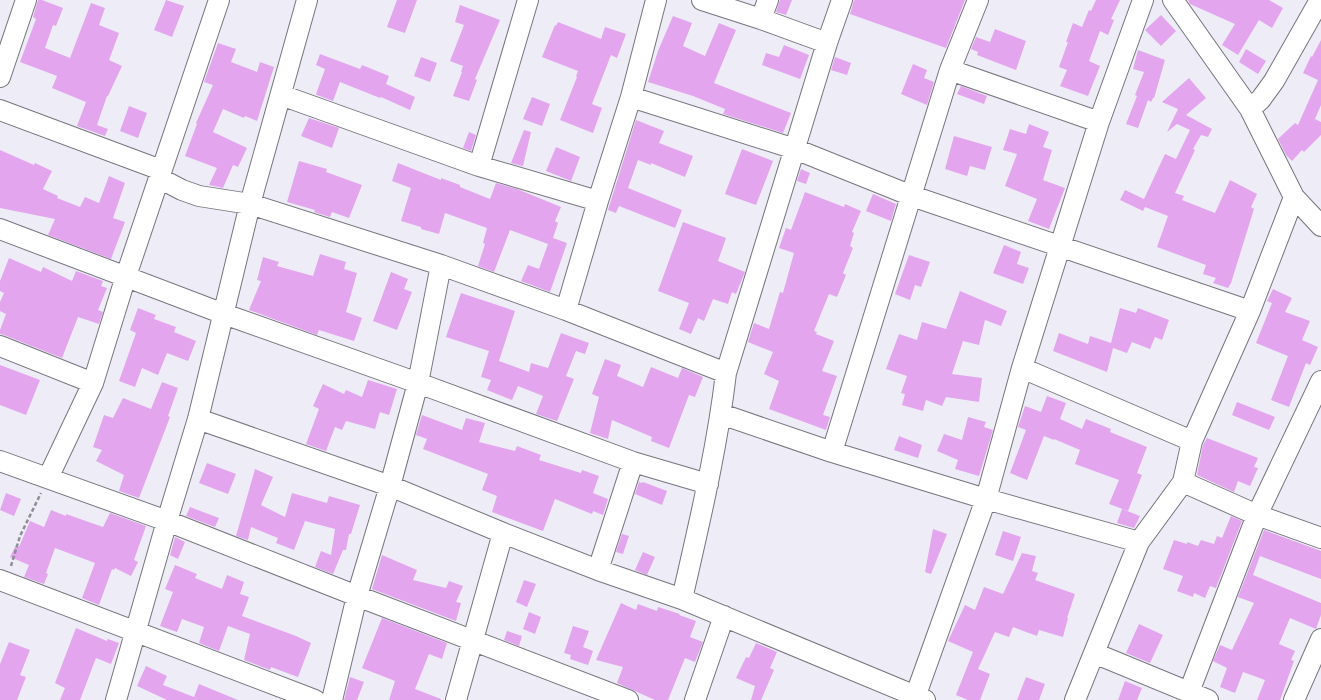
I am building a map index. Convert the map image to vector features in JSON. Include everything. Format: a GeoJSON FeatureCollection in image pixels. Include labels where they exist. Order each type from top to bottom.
{"type":"FeatureCollection","features":[{"type":"Feature","properties":{"kind":"street"},"geometry":{"type":"LineString","coordinates":[[0,74],[26,0]]}},
{"type":"Feature","properties":{"kind":"street"},"geometry":{"type":"LineString","coordinates":[[48,478],[93,382],[126,276],[219,0]]}},
{"type":"Feature","properties":{"kind":"street"},"geometry":{"type":"LineString","coordinates":[[116,700],[198,419],[250,204],[306,0]]}},
{"type":"Feature","properties":{"kind":"street"},"geometry":{"type":"LineString","coordinates":[[566,310],[631,97],[656,0]]}},
{"type":"Feature","properties":{"kind":"street"},"geometry":{"type":"LineString","coordinates":[[702,0],[765,9],[827,43]]}},
{"type":"Feature","properties":{"kind":"street"},"geometry":{"type":"LineString","coordinates":[[682,599],[708,484],[721,414],[726,374],[827,43],[842,0]]}},
{"type":"Feature","properties":{"kind":"street"},"geometry":{"type":"LineString","coordinates":[[832,452],[950,70],[978,0]]}},
{"type":"Feature","properties":{"kind":"street"},"geometry":{"type":"LineString","coordinates":[[198,419],[390,486],[598,570],[682,599],[918,699],[986,499],[1022,368],[1099,122],[1143,0]]}},
{"type":"Feature","properties":{"kind":"street"},"geometry":{"type":"LineString","coordinates":[[1173,0],[1250,109],[1294,197],[1321,226]]}},
{"type":"Feature","properties":{"kind":"street"},"geometry":{"type":"LineString","coordinates":[[1250,109],[1261,99],[1274,81],[1320,0]]}},
{"type":"Feature","properties":{"kind":"street"},"geometry":{"type":"LineString","coordinates":[[478,166],[524,1]]}},
{"type":"Feature","properties":{"kind":"street"},"geometry":{"type":"LineString","coordinates":[[950,70],[1099,122]]}},
{"type":"Feature","properties":{"kind":"street"},"geometry":{"type":"LineString","coordinates":[[281,95],[478,166],[598,200]]}},
{"type":"Feature","properties":{"kind":"street"},"geometry":{"type":"LineString","coordinates":[[631,97],[795,149],[912,196],[1250,311]]}},
{"type":"Feature","properties":{"kind":"street"},"geometry":{"type":"LineString","coordinates":[[0,110],[161,170]]}},
{"type":"Feature","properties":{"kind":"street"},"geometry":{"type":"LineString","coordinates":[[161,170],[161,179],[182,190],[199,196],[250,204],[441,265],[566,310],[726,374]]}},
{"type":"Feature","properties":{"kind":"street"},"geometry":{"type":"LineString","coordinates":[[1075,700],[1138,542],[1183,482],[1192,441],[1250,311],[1294,197]]}},
{"type":"Feature","properties":{"kind":"street"},"geometry":{"type":"LineString","coordinates":[[0,229],[224,314],[633,462],[708,484]]}},
{"type":"Feature","properties":{"kind":"street"},"geometry":{"type":"LineString","coordinates":[[332,700],[357,596],[418,383],[441,265]]}},
{"type":"Feature","properties":{"kind":"street"},"geometry":{"type":"LineString","coordinates":[[0,346],[93,382]]}},
{"type":"Feature","properties":{"kind":"street"},"geometry":{"type":"LineString","coordinates":[[1022,368],[1192,441]]}},
{"type":"Feature","properties":{"kind":"street"},"geometry":{"type":"LineString","coordinates":[[1189,692],[1257,515],[1321,381]]}},
{"type":"Feature","properties":{"kind":"street"},"geometry":{"type":"LineString","coordinates":[[721,414],[832,452],[986,499],[1138,542]]}},
{"type":"Feature","properties":{"kind":"street"},"geometry":{"type":"LineString","coordinates":[[0,461],[167,521],[628,700]]}},
{"type":"Feature","properties":{"kind":"street"},"geometry":{"type":"LineString","coordinates":[[598,570],[633,462]]}},
{"type":"Feature","properties":{"kind":"street"},"geometry":{"type":"LineString","coordinates":[[1183,482],[1257,515],[1321,538]]}},
{"type":"Feature","properties":{"kind":"street"},"geometry":{"type":"LineString","coordinates":[[456,700],[503,533]]}},
{"type":"Feature","properties":{"kind":"street"},"geometry":{"type":"LineString","coordinates":[[2,585],[136,631],[315,700]]}},
{"type":"Feature","properties":{"kind":"street"},"geometry":{"type":"LineString","coordinates":[[695,700],[724,616]]}},
{"type":"Feature","properties":{"kind":"street"},"geometry":{"type":"LineString","coordinates":[[1294,700],[1321,640]]}},
{"type":"Feature","properties":{"kind":"street"},"geometry":{"type":"LineString","coordinates":[[1094,653],[1208,700]]}},
{"type":"Feature","properties":{"kind":"path"},"geometry":{"type":"LineString","coordinates":[[2,585],[20,536],[48,478]]}},
{"type":"Feature","properties":{"kind":"building"},"geometry":{"type":"Polygon","coordinates":[[[38,0],[63,8],[56,26],[53,25],[45,48],[70,58],[91,3],[105,8],[99,25],[119,33],[109,60],[122,66],[107,96],[97,125],[108,129],[105,136],[77,126],[86,102],[52,88],[57,76],[20,62],[36,19],[33,17],[38,0]]]}},
{"type":"Feature","properties":{"kind":"building"},"geometry":{"type":"Polygon","coordinates":[[[166,0],[184,6],[172,37],[154,30],[166,0]]]}},
{"type":"Feature","properties":{"kind":"building"},"geometry":{"type":"Polygon","coordinates":[[[397,0],[417,0],[405,33],[387,27],[397,0]]]}},
{"type":"Feature","properties":{"kind":"building"},"geometry":{"type":"Polygon","coordinates":[[[780,0],[792,0],[786,15],[776,12],[780,0]]]}},
{"type":"Feature","properties":{"kind":"building"},"geometry":{"type":"Polygon","coordinates":[[[854,0],[965,0],[946,48],[850,14],[854,0]]]}},
{"type":"Feature","properties":{"kind":"building"},"geometry":{"type":"Polygon","coordinates":[[[1096,0],[1120,0],[1111,19],[1114,20],[1108,35],[1100,31],[1089,61],[1100,66],[1088,96],[1060,86],[1067,70],[1059,67],[1073,23],[1082,27],[1089,10],[1091,11],[1096,0]]]}},
{"type":"Feature","properties":{"kind":"building"},"geometry":{"type":"Polygon","coordinates":[[[1188,0],[1269,0],[1283,8],[1272,28],[1259,20],[1238,55],[1222,45],[1235,24],[1190,4],[1188,0]]]}},
{"type":"Feature","properties":{"kind":"building"},"geometry":{"type":"Polygon","coordinates":[[[460,5],[500,20],[475,79],[477,80],[469,101],[453,96],[463,66],[450,61],[464,25],[455,22],[460,5]]]}},
{"type":"Feature","properties":{"kind":"building"},"geometry":{"type":"Polygon","coordinates":[[[1161,15],[1176,31],[1161,46],[1145,30],[1161,15]]]}},
{"type":"Feature","properties":{"kind":"building"},"geometry":{"type":"Polygon","coordinates":[[[673,16],[692,23],[683,46],[705,56],[719,23],[736,30],[714,83],[791,113],[783,133],[723,114],[725,109],[693,96],[648,82],[658,51],[673,16]]]}},
{"type":"Feature","properties":{"kind":"building"},"geometry":{"type":"Polygon","coordinates":[[[558,22],[601,39],[605,27],[626,34],[617,58],[611,55],[592,104],[602,108],[593,133],[560,120],[578,71],[542,57],[558,22]]]}},
{"type":"Feature","properties":{"kind":"building"},"geometry":{"type":"Polygon","coordinates":[[[995,29],[1026,41],[1016,70],[977,55],[978,52],[971,49],[976,37],[990,42],[995,29]]]}},
{"type":"Feature","properties":{"kind":"building"},"geometry":{"type":"Polygon","coordinates":[[[1321,40],[1321,105],[1315,119],[1321,122],[1321,135],[1304,152],[1302,150],[1292,161],[1286,155],[1278,139],[1295,123],[1298,125],[1318,80],[1303,73],[1321,40]]]}},
{"type":"Feature","properties":{"kind":"building"},"geometry":{"type":"Polygon","coordinates":[[[218,43],[236,49],[231,62],[257,72],[260,62],[274,67],[257,121],[223,109],[213,132],[247,148],[238,167],[233,165],[223,188],[209,185],[217,168],[185,156],[196,123],[213,85],[204,82],[218,43]]]}},
{"type":"Feature","properties":{"kind":"building"},"geometry":{"type":"Polygon","coordinates":[[[784,45],[809,55],[800,79],[762,65],[766,53],[779,57],[784,45]]]}},
{"type":"Feature","properties":{"kind":"building"},"geometry":{"type":"Polygon","coordinates":[[[1246,49],[1266,61],[1258,74],[1239,62],[1246,49]]]}},
{"type":"Feature","properties":{"kind":"building"},"geometry":{"type":"Polygon","coordinates":[[[1138,50],[1165,60],[1154,98],[1151,102],[1148,100],[1138,128],[1126,124],[1144,72],[1133,69],[1138,50]]]}},
{"type":"Feature","properties":{"kind":"building"},"geometry":{"type":"Polygon","coordinates":[[[320,54],[360,69],[362,65],[389,76],[386,84],[415,97],[410,110],[340,82],[333,101],[317,95],[325,69],[316,65],[320,54]]]}},
{"type":"Feature","properties":{"kind":"building"},"geometry":{"type":"Polygon","coordinates":[[[421,57],[437,63],[430,82],[414,76],[421,57]]]}},
{"type":"Feature","properties":{"kind":"building"},"geometry":{"type":"Polygon","coordinates":[[[835,57],[851,63],[847,75],[831,70],[835,57]]]}},
{"type":"Feature","properties":{"kind":"building"},"geometry":{"type":"Polygon","coordinates":[[[913,64],[927,70],[924,78],[934,82],[927,105],[901,94],[913,64]]]}},
{"type":"Feature","properties":{"kind":"building"},"geometry":{"type":"Polygon","coordinates":[[[1189,78],[1206,98],[1186,115],[1212,129],[1208,137],[1201,135],[1193,149],[1195,150],[1175,193],[1184,196],[1182,200],[1215,213],[1230,180],[1257,194],[1251,207],[1254,209],[1228,288],[1213,283],[1216,278],[1203,274],[1206,265],[1157,247],[1168,216],[1145,207],[1143,211],[1120,200],[1125,190],[1144,199],[1165,154],[1176,159],[1190,130],[1177,124],[1167,132],[1178,109],[1162,102],[1189,78]]]}},
{"type":"Feature","properties":{"kind":"building"},"geometry":{"type":"Polygon","coordinates":[[[961,86],[987,96],[984,104],[957,94],[961,86]]]}},
{"type":"Feature","properties":{"kind":"building"},"geometry":{"type":"Polygon","coordinates":[[[532,97],[550,104],[542,126],[523,119],[532,97]]]}},
{"type":"Feature","properties":{"kind":"building"},"geometry":{"type":"Polygon","coordinates":[[[129,106],[147,113],[138,138],[120,131],[129,106]]]}},
{"type":"Feature","properties":{"kind":"building"},"geometry":{"type":"Polygon","coordinates":[[[309,118],[339,128],[332,148],[301,136],[309,118]]]}},
{"type":"Feature","properties":{"kind":"building"},"geometry":{"type":"Polygon","coordinates":[[[636,120],[664,131],[659,143],[693,156],[685,177],[651,163],[651,165],[638,160],[628,188],[682,210],[675,228],[619,206],[616,213],[608,210],[636,120]]]}},
{"type":"Feature","properties":{"kind":"building"},"geometry":{"type":"Polygon","coordinates":[[[1029,124],[1049,132],[1043,147],[1052,150],[1043,180],[1065,188],[1049,229],[1028,221],[1037,199],[1005,186],[1017,154],[1003,150],[1010,129],[1026,134],[1029,124]]]}},
{"type":"Feature","properties":{"kind":"building"},"geometry":{"type":"Polygon","coordinates":[[[524,130],[531,132],[523,166],[526,167],[511,163],[524,130]]]}},
{"type":"Feature","properties":{"kind":"building"},"geometry":{"type":"Polygon","coordinates":[[[469,132],[476,135],[471,151],[463,148],[469,132]]]}},
{"type":"Feature","properties":{"kind":"building"},"geometry":{"type":"Polygon","coordinates":[[[954,136],[992,147],[985,170],[970,166],[967,176],[945,169],[954,136]]]}},
{"type":"Feature","properties":{"kind":"building"},"geometry":{"type":"Polygon","coordinates":[[[556,147],[580,157],[571,181],[546,171],[556,147]]]}},
{"type":"Feature","properties":{"kind":"building"},"geometry":{"type":"Polygon","coordinates":[[[742,149],[773,161],[756,205],[725,194],[742,149]]]}},
{"type":"Feature","properties":{"kind":"building"},"geometry":{"type":"Polygon","coordinates":[[[0,150],[52,171],[43,189],[58,196],[57,198],[80,207],[85,197],[99,203],[109,176],[125,183],[113,218],[125,222],[111,259],[48,235],[55,219],[0,208],[0,150]]]}},
{"type":"Feature","properties":{"kind":"building"},"geometry":{"type":"Polygon","coordinates":[[[299,161],[327,169],[326,172],[362,185],[349,218],[332,212],[330,217],[314,212],[315,210],[287,202],[299,161]]]}},
{"type":"Feature","properties":{"kind":"building"},"geometry":{"type":"Polygon","coordinates":[[[398,163],[441,180],[441,178],[460,185],[460,187],[490,199],[496,183],[517,189],[561,207],[555,221],[558,223],[553,238],[567,243],[550,292],[521,281],[528,265],[539,269],[548,244],[510,230],[494,272],[478,266],[485,244],[483,243],[487,228],[445,213],[439,234],[401,221],[411,188],[392,181],[398,163]]]}},
{"type":"Feature","properties":{"kind":"building"},"geometry":{"type":"Polygon","coordinates":[[[801,169],[810,173],[806,184],[797,181],[801,169]]]}},
{"type":"Feature","properties":{"kind":"building"},"geometry":{"type":"Polygon","coordinates":[[[805,192],[844,207],[845,204],[861,211],[852,232],[854,233],[850,246],[853,248],[843,273],[846,275],[837,297],[829,294],[814,331],[817,332],[816,334],[834,341],[822,371],[837,376],[823,415],[830,417],[826,430],[769,409],[779,381],[764,374],[773,352],[748,342],[754,323],[769,329],[780,292],[783,293],[794,253],[779,248],[786,228],[791,230],[805,192]]]}},
{"type":"Feature","properties":{"kind":"building"},"geometry":{"type":"Polygon","coordinates":[[[873,194],[896,204],[891,221],[866,211],[873,194]]]}},
{"type":"Feature","properties":{"kind":"building"},"geometry":{"type":"Polygon","coordinates":[[[683,222],[726,238],[718,261],[745,272],[736,294],[732,292],[728,304],[713,299],[704,321],[698,318],[691,334],[679,329],[689,303],[658,291],[683,222]]]}},
{"type":"Feature","properties":{"kind":"building"},"geometry":{"type":"Polygon","coordinates":[[[1004,245],[1021,252],[1017,264],[1029,268],[1023,284],[993,273],[1004,245]]]}},
{"type":"Feature","properties":{"kind":"building"},"geometry":{"type":"Polygon","coordinates":[[[320,254],[346,262],[344,269],[357,273],[346,312],[362,318],[354,341],[319,330],[317,335],[249,310],[261,281],[257,280],[263,257],[279,262],[277,266],[313,276],[320,254]]]}},
{"type":"Feature","properties":{"kind":"building"},"geometry":{"type":"Polygon","coordinates":[[[909,255],[930,262],[921,287],[915,285],[910,300],[895,294],[909,255]]]}},
{"type":"Feature","properties":{"kind":"building"},"geometry":{"type":"Polygon","coordinates":[[[9,258],[41,272],[43,267],[72,281],[76,271],[103,281],[101,286],[107,288],[98,310],[103,312],[99,324],[78,317],[62,358],[0,334],[6,314],[0,311],[0,302],[4,293],[0,291],[0,281],[9,258]]]}},
{"type":"Feature","properties":{"kind":"building"},"geometry":{"type":"Polygon","coordinates":[[[391,272],[408,279],[404,289],[412,292],[397,330],[373,321],[391,272]]]}},
{"type":"Feature","properties":{"kind":"building"},"geometry":{"type":"Polygon","coordinates":[[[1273,289],[1292,298],[1285,312],[1310,321],[1302,340],[1318,347],[1310,365],[1306,363],[1289,407],[1271,400],[1288,356],[1256,343],[1272,303],[1267,301],[1273,289]]]}},
{"type":"Feature","properties":{"kind":"building"},"geometry":{"type":"Polygon","coordinates":[[[960,291],[1007,311],[1001,326],[985,320],[979,345],[963,341],[952,374],[982,378],[979,402],[946,397],[942,406],[926,400],[923,411],[902,405],[905,394],[901,393],[907,376],[886,369],[899,334],[917,340],[922,322],[946,329],[960,291]]]}},
{"type":"Feature","properties":{"kind":"building"},"geometry":{"type":"Polygon","coordinates":[[[461,293],[515,311],[499,361],[529,372],[531,363],[548,368],[561,333],[589,343],[585,354],[576,351],[566,376],[574,379],[557,421],[536,414],[543,396],[518,386],[512,400],[487,390],[491,380],[481,377],[489,351],[446,337],[461,293]]]}},
{"type":"Feature","properties":{"kind":"building"},"geometry":{"type":"Polygon","coordinates":[[[138,308],[156,315],[154,319],[176,327],[174,332],[196,341],[188,361],[167,353],[158,375],[142,368],[135,387],[119,381],[136,333],[130,330],[138,308]]]}},
{"type":"Feature","properties":{"kind":"building"},"geometry":{"type":"Polygon","coordinates":[[[1120,308],[1136,313],[1138,308],[1169,320],[1162,340],[1155,337],[1150,349],[1132,342],[1127,353],[1113,348],[1107,372],[1053,351],[1059,333],[1088,344],[1090,336],[1111,343],[1120,308]]]}},
{"type":"Feature","properties":{"kind":"building"},"geometry":{"type":"Polygon","coordinates":[[[605,359],[621,365],[617,376],[643,387],[651,367],[678,378],[682,368],[703,377],[695,397],[689,395],[669,448],[651,441],[652,437],[612,420],[608,439],[590,433],[599,397],[592,394],[605,359]]]}},
{"type":"Feature","properties":{"kind":"building"},"geometry":{"type":"Polygon","coordinates":[[[0,365],[40,380],[26,415],[0,405],[0,365]]]}},
{"type":"Feature","properties":{"kind":"building"},"geometry":{"type":"Polygon","coordinates":[[[368,380],[397,389],[389,415],[380,412],[375,429],[346,421],[342,430],[335,427],[326,451],[306,444],[319,409],[313,406],[323,384],[344,394],[346,390],[362,397],[368,380]]]}},
{"type":"Feature","properties":{"kind":"building"},"geometry":{"type":"Polygon","coordinates":[[[162,382],[178,388],[168,416],[170,417],[139,498],[119,491],[124,475],[96,461],[102,450],[93,447],[104,415],[113,418],[123,398],[151,409],[162,382]]]}},
{"type":"Feature","properties":{"kind":"building"},"geometry":{"type":"Polygon","coordinates":[[[1047,396],[1066,403],[1060,419],[1082,429],[1086,419],[1111,429],[1110,432],[1147,447],[1137,473],[1142,475],[1128,511],[1109,504],[1119,480],[1075,464],[1080,450],[1054,439],[1044,436],[1027,480],[1010,473],[1026,430],[1018,427],[1025,406],[1041,412],[1047,396]]]}},
{"type":"Feature","properties":{"kind":"building"},"geometry":{"type":"Polygon","coordinates":[[[1237,402],[1275,417],[1269,430],[1232,415],[1237,402]]]}},
{"type":"Feature","properties":{"kind":"building"},"geometry":{"type":"Polygon","coordinates":[[[422,415],[462,430],[466,418],[485,423],[479,442],[515,451],[517,446],[541,455],[539,460],[581,473],[582,470],[599,476],[593,493],[608,499],[603,515],[593,511],[592,514],[555,499],[543,531],[492,512],[497,496],[482,490],[488,474],[423,449],[427,439],[416,435],[422,415]]]}},
{"type":"Feature","properties":{"kind":"building"},"geometry":{"type":"Polygon","coordinates":[[[968,417],[986,422],[984,427],[993,430],[979,476],[955,469],[958,460],[937,451],[944,434],[962,440],[968,417]]]}},
{"type":"Feature","properties":{"kind":"building"},"geometry":{"type":"Polygon","coordinates":[[[899,436],[922,445],[918,458],[894,450],[899,436]]]}},
{"type":"Feature","properties":{"kind":"building"},"geometry":{"type":"Polygon","coordinates":[[[1207,438],[1258,458],[1254,467],[1258,468],[1250,486],[1238,481],[1234,492],[1197,475],[1203,445],[1207,438]]]}},
{"type":"Feature","properties":{"kind":"building"},"geometry":{"type":"Polygon","coordinates":[[[207,463],[236,474],[228,494],[199,483],[207,463]]]}},
{"type":"Feature","properties":{"kind":"building"},"geometry":{"type":"Polygon","coordinates":[[[255,469],[273,477],[261,505],[285,517],[292,493],[327,503],[329,496],[360,505],[351,534],[349,534],[346,550],[343,550],[333,574],[315,567],[321,551],[331,555],[335,529],[305,521],[294,550],[276,543],[278,538],[251,527],[248,540],[236,536],[255,469]]]}},
{"type":"Feature","properties":{"kind":"building"},"geometry":{"type":"Polygon","coordinates":[[[639,482],[667,491],[662,505],[635,494],[639,482]]]}},
{"type":"Feature","properties":{"kind":"building"},"geometry":{"type":"Polygon","coordinates":[[[6,493],[21,499],[14,516],[0,510],[6,493]]]}},
{"type":"Feature","properties":{"kind":"building"},"geometry":{"type":"Polygon","coordinates":[[[190,507],[219,518],[215,527],[186,516],[190,507]]]}},
{"type":"Feature","properties":{"kind":"building"},"geometry":{"type":"Polygon","coordinates":[[[1122,509],[1140,516],[1134,528],[1117,523],[1122,509]]]}},
{"type":"Feature","properties":{"kind":"building"},"geometry":{"type":"Polygon","coordinates":[[[51,510],[103,527],[110,513],[146,526],[134,560],[138,562],[131,576],[115,568],[114,570],[112,569],[99,605],[82,598],[95,563],[55,548],[44,584],[24,577],[29,565],[10,557],[16,545],[19,547],[30,521],[44,527],[51,510]]]}},
{"type":"Feature","properties":{"kind":"building"},"geometry":{"type":"Polygon","coordinates":[[[1231,516],[1242,521],[1216,588],[1210,586],[1205,598],[1194,593],[1193,597],[1177,591],[1183,576],[1163,569],[1174,540],[1198,546],[1201,540],[1214,544],[1217,536],[1222,538],[1231,516]]]}},
{"type":"Feature","properties":{"kind":"building"},"geometry":{"type":"Polygon","coordinates":[[[933,529],[947,534],[931,574],[925,572],[933,529]]]}},
{"type":"Feature","properties":{"kind":"building"},"geometry":{"type":"Polygon","coordinates":[[[1264,530],[1321,551],[1321,579],[1260,556],[1253,575],[1321,603],[1321,615],[1316,629],[1290,618],[1279,644],[1295,651],[1291,660],[1294,661],[1280,700],[1257,700],[1265,680],[1243,672],[1235,693],[1220,687],[1227,668],[1213,661],[1220,645],[1232,650],[1254,603],[1238,597],[1264,530]]]}},
{"type":"Feature","properties":{"kind":"building"},"geometry":{"type":"Polygon","coordinates":[[[1003,531],[1021,537],[1013,561],[995,555],[1003,531]]]}},
{"type":"Feature","properties":{"kind":"building"},"geometry":{"type":"Polygon","coordinates":[[[622,534],[629,536],[623,554],[616,552],[622,534]]]}},
{"type":"Feature","properties":{"kind":"building"},"geometry":{"type":"Polygon","coordinates":[[[175,537],[185,542],[178,559],[170,555],[175,537]]]}},
{"type":"Feature","properties":{"kind":"building"},"geometry":{"type":"Polygon","coordinates":[[[643,552],[655,557],[647,575],[635,570],[643,552]]]}},
{"type":"Feature","properties":{"kind":"building"},"geometry":{"type":"Polygon","coordinates":[[[1022,553],[1036,556],[1032,571],[1038,573],[1035,580],[1075,594],[1063,637],[1039,630],[1037,636],[1013,627],[1009,637],[995,632],[978,669],[990,674],[980,700],[968,700],[956,695],[973,652],[948,641],[965,605],[975,610],[984,587],[1003,594],[1022,553]]]}},
{"type":"Feature","properties":{"kind":"building"},"geometry":{"type":"Polygon","coordinates":[[[382,555],[417,570],[413,580],[446,588],[449,581],[463,586],[456,602],[461,603],[456,621],[372,589],[382,555]]]}},
{"type":"Feature","properties":{"kind":"building"},"geometry":{"type":"Polygon","coordinates":[[[175,565],[197,574],[195,578],[222,589],[227,575],[244,582],[240,594],[249,597],[242,616],[311,643],[298,677],[271,667],[270,670],[244,660],[250,634],[228,626],[219,651],[199,643],[204,627],[182,619],[177,632],[160,626],[173,592],[165,589],[175,565]]]}},
{"type":"Feature","properties":{"kind":"building"},"geometry":{"type":"Polygon","coordinates":[[[524,580],[536,584],[527,607],[516,602],[524,580]]]}},
{"type":"Feature","properties":{"kind":"building"},"geometry":{"type":"Polygon","coordinates":[[[621,603],[636,610],[638,604],[657,611],[658,607],[696,621],[690,637],[703,642],[695,662],[685,658],[668,700],[655,700],[617,683],[623,667],[596,660],[621,603]]]}},
{"type":"Feature","properties":{"kind":"building"},"geometry":{"type":"Polygon","coordinates":[[[529,612],[541,617],[535,634],[523,629],[529,612]]]}},
{"type":"Feature","properties":{"kind":"building"},"geometry":{"type":"Polygon","coordinates":[[[382,618],[447,643],[442,659],[429,654],[415,689],[441,700],[389,700],[395,681],[362,668],[382,618]]]}},
{"type":"Feature","properties":{"kind":"building"},"geometry":{"type":"Polygon","coordinates":[[[1139,624],[1163,635],[1150,663],[1126,653],[1139,624]]]}},
{"type":"Feature","properties":{"kind":"building"},"geometry":{"type":"Polygon","coordinates":[[[573,626],[589,631],[583,647],[593,651],[588,665],[570,659],[571,655],[564,653],[573,626]]]}},
{"type":"Feature","properties":{"kind":"building"},"geometry":{"type":"Polygon","coordinates":[[[76,628],[107,641],[108,639],[119,643],[111,664],[96,658],[80,700],[60,700],[65,688],[55,683],[76,628]]]}},
{"type":"Feature","properties":{"kind":"building"},"geometry":{"type":"Polygon","coordinates":[[[507,631],[522,636],[519,646],[504,640],[507,631]]]}},
{"type":"Feature","properties":{"kind":"building"},"geometry":{"type":"Polygon","coordinates":[[[9,642],[30,650],[20,675],[26,677],[17,700],[0,700],[0,664],[9,642]]]}},
{"type":"Feature","properties":{"kind":"building"},"geometry":{"type":"Polygon","coordinates":[[[756,643],[777,652],[770,668],[774,670],[761,700],[751,700],[755,686],[736,678],[746,657],[749,658],[756,643]]]}},
{"type":"Feature","properties":{"kind":"building"},"geometry":{"type":"Polygon","coordinates":[[[146,666],[167,676],[163,685],[194,697],[199,684],[238,700],[167,700],[137,686],[146,666]]]}},
{"type":"Feature","properties":{"kind":"building"},"geometry":{"type":"Polygon","coordinates":[[[350,677],[364,682],[357,700],[344,700],[350,677]]]}},
{"type":"Feature","properties":{"kind":"building"},"geometry":{"type":"Polygon","coordinates":[[[1026,677],[1045,684],[1039,700],[1017,700],[1026,677]]]}},
{"type":"Feature","properties":{"kind":"building"},"geometry":{"type":"Polygon","coordinates":[[[1125,681],[1142,688],[1137,700],[1118,700],[1125,681]]]}}]}
